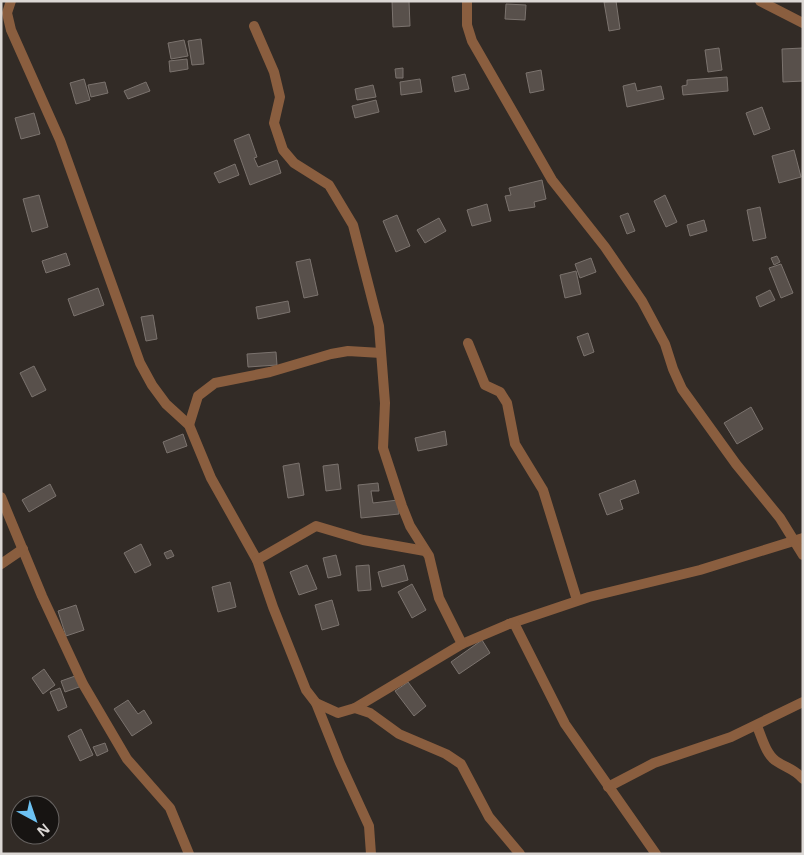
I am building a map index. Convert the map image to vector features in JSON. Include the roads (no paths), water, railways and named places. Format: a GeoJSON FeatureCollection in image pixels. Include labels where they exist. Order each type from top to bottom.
{"type":"FeatureCollection","features":[{"type":"Feature","properties":{"kind":"street"},"geometry":{"type":"LineString","coordinates":[[11,1],[4,12],[60,140],[140,362],[152,385],[166,404],[189,425],[211,478],[257,560],[273,607],[306,690],[316,703],[368,826],[371,854]]}},
{"type":"Feature","properties":{"kind":"street"},"geometry":{"type":"LineString","coordinates":[[467,1],[467,25],[472,41],[552,180],[627,277],[665,344],[682,389],[736,464],[799,540],[803,555]]}},
{"type":"Feature","properties":{"kind":"street"},"geometry":{"type":"LineString","coordinates":[[760,1],[800,20]]}},
{"type":"Feature","properties":{"kind":"street"},"geometry":{"type":"LineString","coordinates":[[254,26],[274,72],[280,97],[274,123],[283,150],[294,163],[329,185],[353,225],[379,326],[385,403],[383,448],[402,506],[434,573],[439,598],[462,644]]}},
{"type":"Feature","properties":{"kind":"street"},"geometry":{"type":"LineString","coordinates":[[468,344],[485,384],[500,392],[507,402],[515,444],[543,490],[577,600]]}},
{"type":"Feature","properties":{"kind":"street"},"geometry":{"type":"LineString","coordinates":[[189,425],[198,396],[215,383],[278,370],[331,354],[348,351],[381,353]]}},
{"type":"Feature","properties":{"kind":"street"},"geometry":{"type":"LineString","coordinates":[[1,497],[64,643],[94,706],[127,759],[170,808],[189,854]]}},
{"type":"Feature","properties":{"kind":"street"},"geometry":{"type":"LineString","coordinates":[[257,560],[316,526],[363,540],[425,551]]}},
{"type":"Feature","properties":{"kind":"street"},"geometry":{"type":"LineString","coordinates":[[316,703],[338,713],[355,708],[462,644],[509,624],[577,600],[690,572],[799,540]]}},
{"type":"Feature","properties":{"kind":"street"},"geometry":{"type":"LineString","coordinates":[[1,564],[23,549]]}},
{"type":"Feature","properties":{"kind":"street"},"geometry":{"type":"LineString","coordinates":[[509,624],[514,623],[565,724],[656,854]]}},
{"type":"Feature","properties":{"kind":"street"},"geometry":{"type":"LineString","coordinates":[[608,787],[654,762],[701,749],[757,726],[803,702]]}},
{"type":"Feature","properties":{"kind":"street"},"geometry":{"type":"LineString","coordinates":[[355,708],[370,713],[399,734],[446,754],[461,764],[489,817],[520,854]]}},
{"type":"Feature","properties":{"kind":"street"},"geometry":{"type":"LineString","coordinates":[[757,726],[768,753],[774,760],[797,771],[803,779]]}}]}
